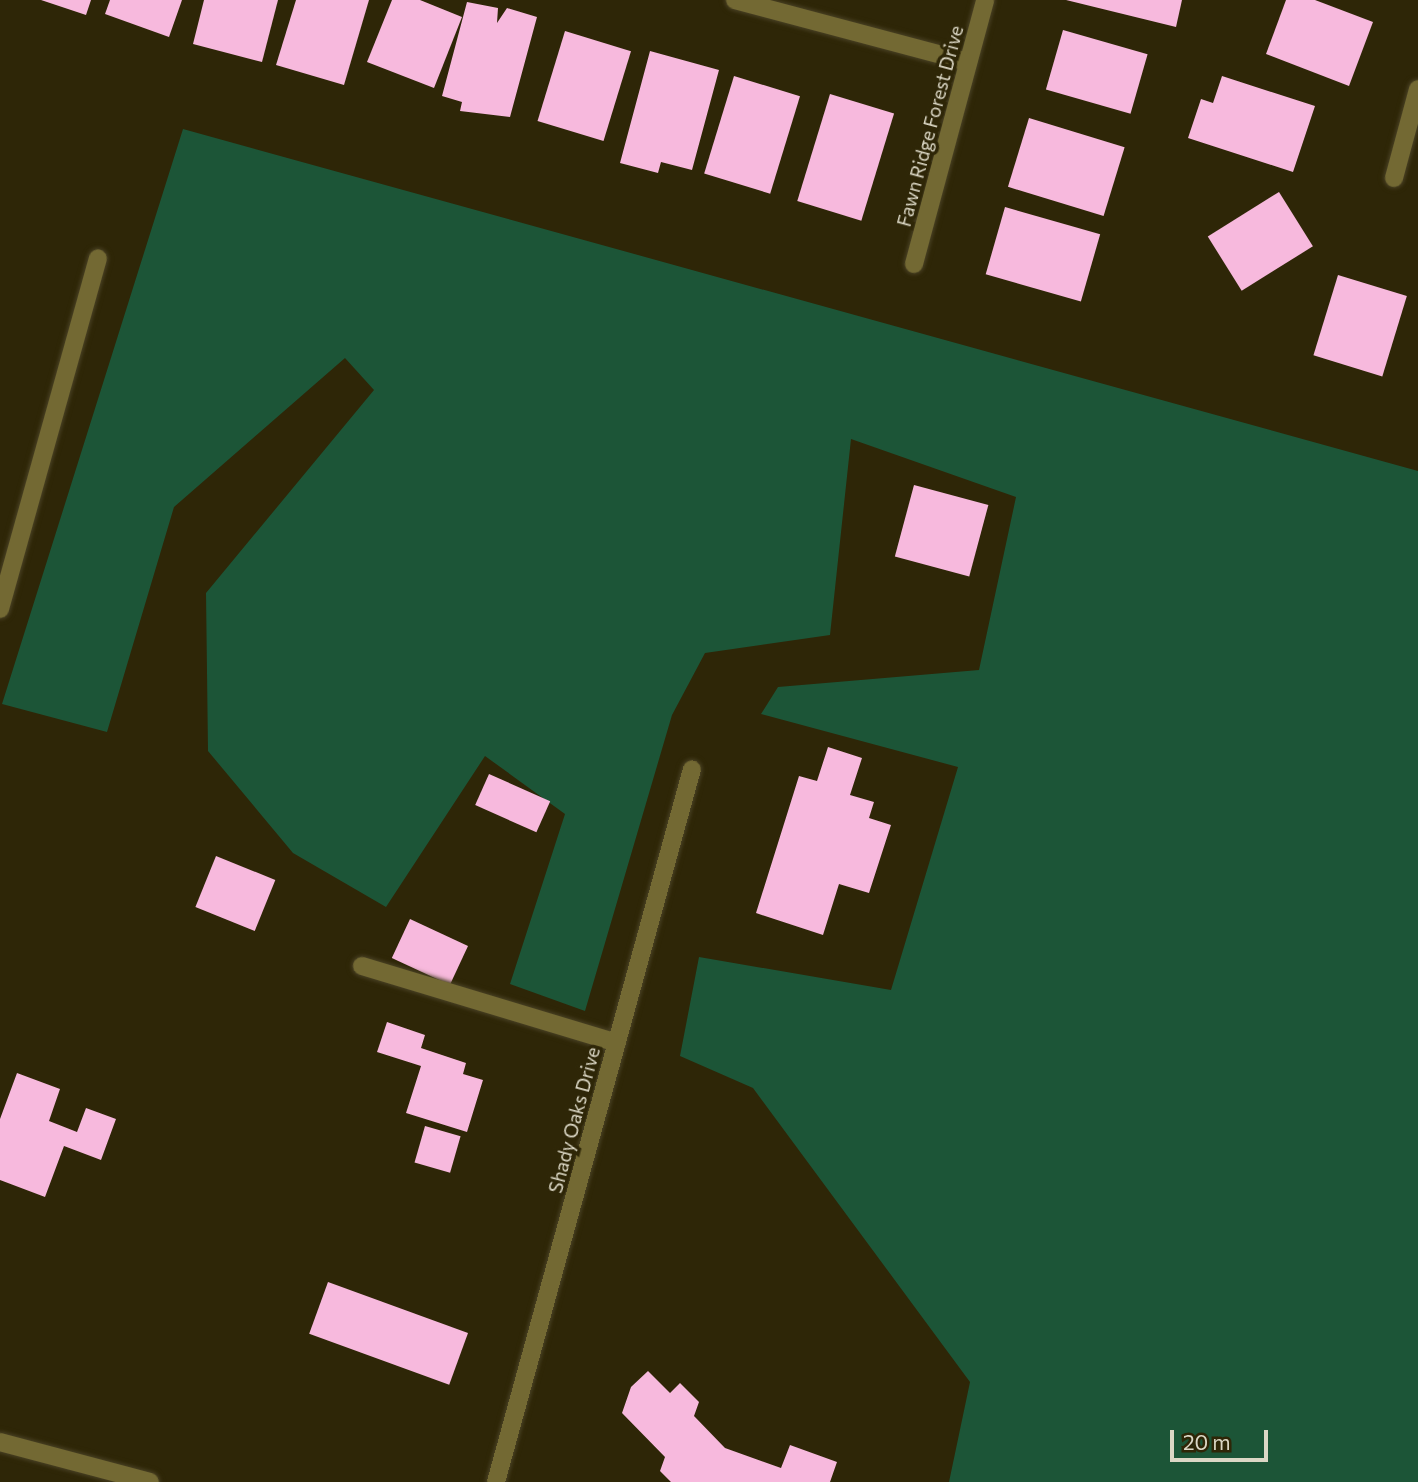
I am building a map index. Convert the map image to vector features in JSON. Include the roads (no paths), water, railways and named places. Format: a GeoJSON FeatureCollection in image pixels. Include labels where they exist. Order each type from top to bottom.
{"type":"FeatureCollection","features":[{"type":"Feature","properties":{"kind":"street"},"geometry":{"type":"LineString","coordinates":[[735,0],[968,62]]}},
{"type":"Feature","properties":{"kind":"street","name":"Fawn Ridge Forest Drive"},"geometry":{"type":"LineString","coordinates":[[914,264],[985,0]]}},
{"type":"Feature","properties":{"kind":"street"},"geometry":{"type":"LineString","coordinates":[[1394,178],[1418,89]]}},
{"type":"Feature","properties":{"kind":"street"},"geometry":{"type":"LineString","coordinates":[[0,609],[98,258]]}},
{"type":"Feature","properties":{"kind":"street","name":"Shady Oaks Drive"},"geometry":{"type":"LineString","coordinates":[[496,1482],[692,769]]}},
{"type":"Feature","properties":{"kind":"street"},"geometry":{"type":"LineString","coordinates":[[362,966],[617,1043]]}},
{"type":"Feature","properties":{"kind":"street"},"geometry":{"type":"LineString","coordinates":[[0,1442],[149,1482]]}}]}
